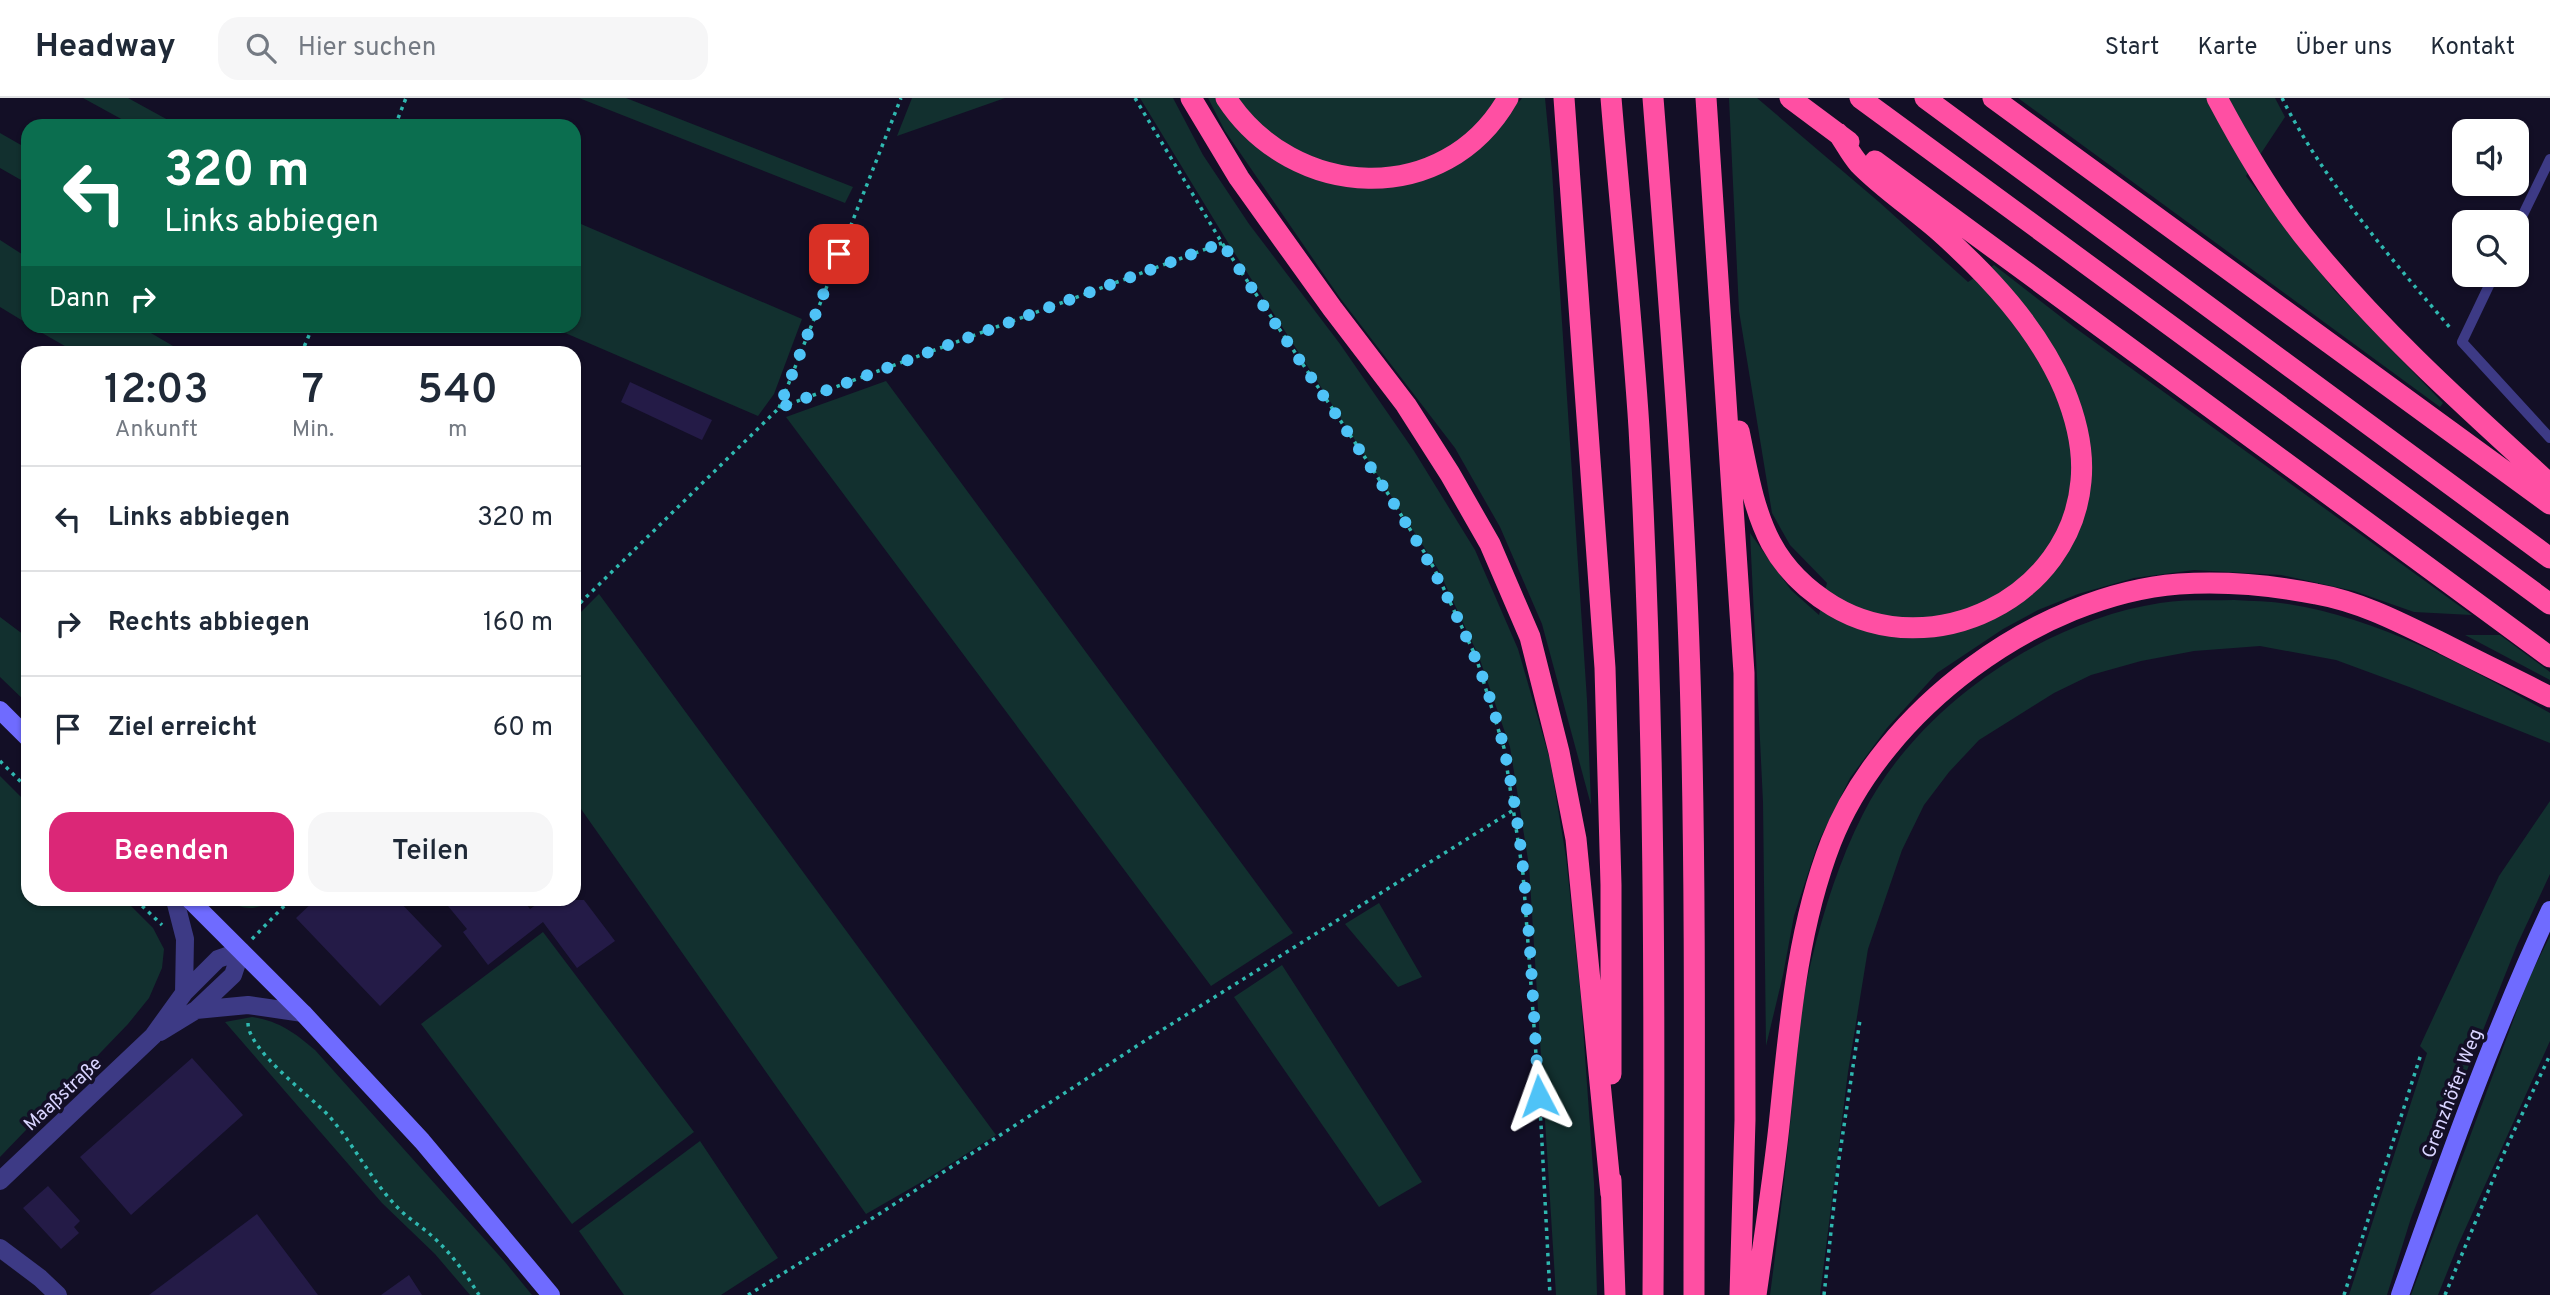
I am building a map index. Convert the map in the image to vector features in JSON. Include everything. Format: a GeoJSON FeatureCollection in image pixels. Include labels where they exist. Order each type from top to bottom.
{"type":"FeatureCollection","features":[{"type":"Feature","properties":{"kind":"highway"},"geometry":{"type":"LineString","coordinates":[[1191,98],[1239,178],[1406,405],[1450,474],[1490,544],[1530,637],[1559,752],[1576,839],[1611,1194]]}},
{"type":"Feature","properties":{"kind":"highway"},"geometry":{"type":"LineString","coordinates":[[1226,98],[1251,131],[1290,159],[1336,176],[1384,178],[1431,166],[1452,155],[1472,141],[1489,124],[1508,98]]}},
{"type":"Feature","properties":{"kind":"highway"},"geometry":{"type":"LineString","coordinates":[[1563,98],[1605,667],[1611,885],[1611,1194],[1615,1295]]}},
{"type":"Feature","properties":{"kind":"highway"},"geometry":{"type":"LineString","coordinates":[[1611,98],[1639,427],[1649,699],[1655,1006],[1653,1295]]}},
{"type":"Feature","properties":{"kind":"highway"},"geometry":{"type":"LineString","coordinates":[[1653,98],[1678,419],[1691,709],[1694,951],[1693,1295]]}},
{"type":"Feature","properties":{"kind":"highway"},"geometry":{"type":"LineString","coordinates":[[1706,98],[1744,673],[1745,1120],[1740,1295]]}},
{"type":"Feature","properties":{"kind":"highway"},"geometry":{"type":"LineString","coordinates":[[1790,98],[2550,657]]}},
{"type":"Feature","properties":{"kind":"highway"},"geometry":{"type":"LineString","coordinates":[[1860,98],[2550,604]]}},
{"type":"Feature","properties":{"kind":"highway"},"geometry":{"type":"LineString","coordinates":[[1925,98],[2550,558]]}},
{"type":"Feature","properties":{"kind":"highway"},"geometry":{"type":"LineString","coordinates":[[1993,98],[2550,504]]}},
{"type":"Feature","properties":{"kind":"highway"},"geometry":{"type":"LineString","coordinates":[[2217,98],[2249,157],[2301,232],[2356,296],[2465,407],[2550,484]]}},
{"type":"Feature","properties":{"kind":"highway"},"geometry":{"type":"LineString","coordinates":[[1723,344],[1746,468],[1761,522],[1785,565],[1821,598],[1853,616],[1888,626],[1913,628],[1961,622],[1984,614],[2026,587],[2043,570],[2057,550],[2077,505],[2081,458],[2079,433],[2072,409],[2045,351],[2002,293],[1941,233],[1859,163],[1838,133]]}},
{"type":"Feature","properties":{"kind":"highway"},"geometry":{"type":"LineString","coordinates":[[1756,1295],[1778,1136],[1793,994],[1811,903],[1832,840],[1858,790],[1890,742],[1930,699],[2002,649],[2066,612],[2115,596],[2177,584],[2246,584],[2319,594],[2386,615],[2550,697]]}},
{"type":"Feature","properties":{"kind":"main road"},"geometry":{"type":"LineString","coordinates":[[0,710],[21,731]]}},
{"type":"Feature","properties":{"kind":"main road"},"geometry":{"type":"LineString","coordinates":[[196,906],[303,1013],[422,1140],[551,1295]]}},
{"type":"Feature","properties":{"kind":"main road","name":"Grenzhöfer Weg"},"geometry":{"type":"LineString","coordinates":[[2400,1295],[2458,1130],[2521,973],[2550,910]]}},
{"type":"Feature","properties":{"kind":"street"},"geometry":{"type":"LineString","coordinates":[[177,906],[184,939],[184,993]]}},
{"type":"Feature","properties":{"kind":"street","name":"Maaßstraße"},"geometry":{"type":"LineString","coordinates":[[0,1181],[153,1036],[184,993],[218,960],[241,951]]}},
{"type":"Feature","properties":{"kind":"street","name":"Maaßstraße"},"geometry":{"type":"LineString","coordinates":[[153,1036],[196,1010],[233,975],[241,951]]}},
{"type":"Feature","properties":{"kind":"street","name":"Maaßstraße"},"geometry":{"type":"LineString","coordinates":[[196,1010],[247,1004],[303,1013]]}},
{"type":"Feature","properties":{"kind":"street"},"geometry":{"type":"LineString","coordinates":[[0,1248],[58,1295]]}},
{"type":"Feature","properties":{"kind":"lane"},"geometry":{"type":"LineString","coordinates":[[2525,210],[2550,159]]}},
{"type":"Feature","properties":{"kind":"lane"},"geometry":{"type":"LineString","coordinates":[[2488,287],[2462,342],[2550,438]]}},
{"type":"Feature","properties":{"kind":"path"},"geometry":{"type":"LineString","coordinates":[[398,119],[406,98]]}},
{"type":"Feature","properties":{"kind":"path"},"geometry":{"type":"LineString","coordinates":[[779,408],[901,98]]}},
{"type":"Feature","properties":{"kind":"path"},"geometry":{"type":"LineString","coordinates":[[1135,98],[1222,243],[1372,468],[1434,568],[1476,657],[1504,748],[1523,874],[1550,1295]]}},
{"type":"Feature","properties":{"kind":"path"},"geometry":{"type":"LineString","coordinates":[[2282,98],[2344,197],[2462,342]]}},
{"type":"Feature","properties":{"kind":"path"},"geometry":{"type":"LineString","coordinates":[[581,602],[779,408],[1222,243]]}},
{"type":"Feature","properties":{"kind":"path"},"geometry":{"type":"LineString","coordinates":[[0,761],[21,782]]}},
{"type":"Feature","properties":{"kind":"path"},"geometry":{"type":"LineString","coordinates":[[748,1295],[1515,808]]}},
{"type":"Feature","properties":{"kind":"path"},"geometry":{"type":"LineString","coordinates":[[142,906],[175,940],[184,939]]}},
{"type":"Feature","properties":{"kind":"path"},"geometry":{"type":"LineString","coordinates":[[241,951],[284,906]]}},
{"type":"Feature","properties":{"kind":"path"},"geometry":{"type":"LineString","coordinates":[[247,1004],[248,1029],[268,1057],[326,1113],[348,1139],[381,1188],[400,1210],[432,1236],[455,1260],[479,1295]]}},
{"type":"Feature","properties":{"kind":"path"},"geometry":{"type":"LineString","coordinates":[[1824,1295],[1839,1159],[1860,1020]]}},
{"type":"Feature","properties":{"kind":"path"},"geometry":{"type":"LineString","coordinates":[[2344,1295],[2421,1054]]}},
{"type":"Feature","properties":{"kind":"path"},"geometry":{"type":"LineString","coordinates":[[2445,1295],[2507,1146],[2550,1055]]}},
{"type":"Feature","properties":{"kind":"green space"},"geometry":{"type":"Polygon","coordinates":[[[83,98],[128,98],[166,119],[121,119],[83,98]]]}},
{"type":"Feature","properties":{"kind":"green space"},"geometry":{"type":"Polygon","coordinates":[[[579,98],[626,98],[853,187],[845,203],[579,98]]]}},
{"type":"Feature","properties":{"kind":"green space"},"geometry":{"type":"Polygon","coordinates":[[[912,98],[1005,98],[897,136],[912,98]]]}},
{"type":"Feature","properties":{"kind":"green space"},"geometry":{"type":"Polygon","coordinates":[[[1140,98],[1173,98],[1203,155],[1249,224],[1340,344],[1414,451],[1475,550],[1518,649],[1550,760],[1566,857],[1581,999],[1594,1183],[1597,1295],[1556,1295],[1529,866],[1510,747],[1479,657],[1438,569],[1230,246],[1140,98]]]}},
{"type":"Feature","properties":{"kind":"green space"},"geometry":{"type":"Polygon","coordinates":[[[1208,98],[1518,98],[1519,102],[1522,98],[1545,98],[1587,700],[1591,805],[1542,624],[1500,527],[1455,448],[1340,298],[1225,131],[1208,98]]]}},
{"type":"Feature","properties":{"kind":"green space"},"geometry":{"type":"Polygon","coordinates":[[[1729,98],[1757,98],[1968,282],[1994,265],[2074,327],[2472,615],[2414,612],[2354,591],[2281,575],[2194,570],[2134,578],[2078,594],[2038,610],[2003,629],[1937,673],[1887,728],[1850,778],[1818,843],[1794,916],[1766,1046],[1763,802],[1750,533],[1791,590],[1819,615],[1827,583],[1790,545],[1772,513],[1739,311],[1729,98]]]}},
{"type":"Feature","properties":{"kind":"green space"},"geometry":{"type":"Polygon","coordinates":[[[2018,98],[2275,98],[2285,117],[2246,176],[2334,290],[2443,403],[2440,407],[2018,98]]]}},
{"type":"Feature","properties":{"kind":"green space"},"geometry":{"type":"Polygon","coordinates":[[[0,133],[21,145],[21,180],[0,168],[0,133]]]}},
{"type":"Feature","properties":{"kind":"green space"},"geometry":{"type":"Polygon","coordinates":[[[581,224],[802,319],[774,394],[758,416],[565,333],[581,333],[581,224]]]}},
{"type":"Feature","properties":{"kind":"green space"},"geometry":{"type":"Polygon","coordinates":[[[0,240],[21,254],[21,320],[0,307],[0,240]]]}},
{"type":"Feature","properties":{"kind":"green space"},"geometry":{"type":"Polygon","coordinates":[[[42,333],[151,333],[173,346],[65,346],[42,333]]]}},
{"type":"Feature","properties":{"kind":"green space"},"geometry":{"type":"Polygon","coordinates":[[[886,381],[1293,933],[1211,986],[786,417],[886,381]]]}},
{"type":"Feature","properties":{"kind":"green space"},"geometry":{"type":"Polygon","coordinates":[[[599,594],[996,1135],[866,1214],[581,809],[581,612],[599,594]]]}},
{"type":"Feature","properties":{"kind":"green space"},"geometry":{"type":"Polygon","coordinates":[[[2234,600],[2281,603],[2323,611],[2391,633],[2424,647],[2550,713],[2550,743],[2336,660],[2260,646],[2194,651],[2141,661],[2091,675],[2054,693],[1979,740],[1949,772],[1924,805],[1902,850],[1868,949],[1848,1072],[1820,1295],[1770,1295],[1798,1037],[1808,977],[1833,884],[1863,814],[1886,775],[1916,738],[1950,705],[1988,675],[2029,649],[2116,613],[2169,602],[2234,600]]]}},
{"type":"Feature","properties":{"kind":"green space"},"geometry":{"type":"Polygon","coordinates":[[[0,617],[21,633],[21,697],[0,677],[0,617]]]}},
{"type":"Feature","properties":{"kind":"green space"},"geometry":{"type":"Polygon","coordinates":[[[2465,635],[2500,635],[2550,672],[2550,680],[2465,635]]]}},
{"type":"Feature","properties":{"kind":"green space"},"geometry":{"type":"Polygon","coordinates":[[[0,776],[21,797],[21,906],[131,906],[153,928],[164,949],[162,968],[149,998],[128,1024],[0,1157],[0,776]]]}},
{"type":"Feature","properties":{"kind":"green space"},"geometry":{"type":"Polygon","coordinates":[[[2550,801],[2550,874],[2517,945],[2460,1088],[2411,1218],[2387,1295],[2349,1295],[2427,1053],[2420,1046],[2499,876],[2550,801]]]}},
{"type":"Feature","properties":{"kind":"green space"},"geometry":{"type":"Polygon","coordinates":[[[1379,903],[1422,977],[1398,987],[1345,924],[1379,903]]]}},
{"type":"Feature","properties":{"kind":"green space"},"geometry":{"type":"Polygon","coordinates":[[[543,932],[694,1132],[572,1224],[421,1024],[543,932]]]}},
{"type":"Feature","properties":{"kind":"green space"},"geometry":{"type":"Polygon","coordinates":[[[2550,936],[2550,1041],[2438,1295],[2411,1295],[2529,978],[2550,936]]]}},
{"type":"Feature","properties":{"kind":"green space"},"geometry":{"type":"Polygon","coordinates":[[[1282,965],[1422,1182],[1379,1207],[1234,997],[1282,965]]]}},
{"type":"Feature","properties":{"kind":"green space"},"geometry":{"type":"Polygon","coordinates":[[[252,1017],[270,1021],[286,1029],[315,1050],[532,1295],[470,1295],[435,1254],[382,1203],[225,1022],[252,1017]]]}},
{"type":"Feature","properties":{"kind":"green space"},"geometry":{"type":"Polygon","coordinates":[[[700,1141],[778,1258],[721,1295],[624,1295],[579,1231],[700,1141]]]}},
{"type":"Feature","properties":{"kind":"building"},"geometry":{"type":"Polygon","coordinates":[[[630,382],[712,420],[702,440],[621,402],[630,382]]]}},
{"type":"Feature","properties":{"kind":"building"},"geometry":{"type":"Polygon","coordinates":[[[581,900],[584,900],[615,941],[577,968],[543,922],[488,965],[463,932],[467,929],[448,906],[528,906],[530,909],[534,906],[581,906],[581,900]]]}},
{"type":"Feature","properties":{"kind":"building"},"geometry":{"type":"Polygon","coordinates":[[[309,906],[404,906],[442,946],[380,1006],[296,918],[309,906]]]}},
{"type":"Feature","properties":{"kind":"building"},"geometry":{"type":"Polygon","coordinates":[[[192,1058],[243,1115],[131,1215],[80,1157],[192,1058]]]}},
{"type":"Feature","properties":{"kind":"building"},"geometry":{"type":"Polygon","coordinates":[[[48,1186],[80,1221],[74,1227],[79,1233],[61,1249],[23,1208],[48,1186]]]}},
{"type":"Feature","properties":{"kind":"building"},"geometry":{"type":"Polygon","coordinates":[[[257,1214],[318,1295],[149,1295],[257,1214]]]}},
{"type":"Feature","properties":{"kind":"building"},"geometry":{"type":"Polygon","coordinates":[[[409,1275],[422,1295],[381,1295],[409,1275]]]}},
{"type":"Feature","properties":{"kind":"route"},"geometry":{"type":"LineString","coordinates":[[839,254],[779,408],[1222,243],[1372,468],[1434,568],[1476,657],[1504,748],[1515,808],[1523,874],[1539,1096]]}}]}
